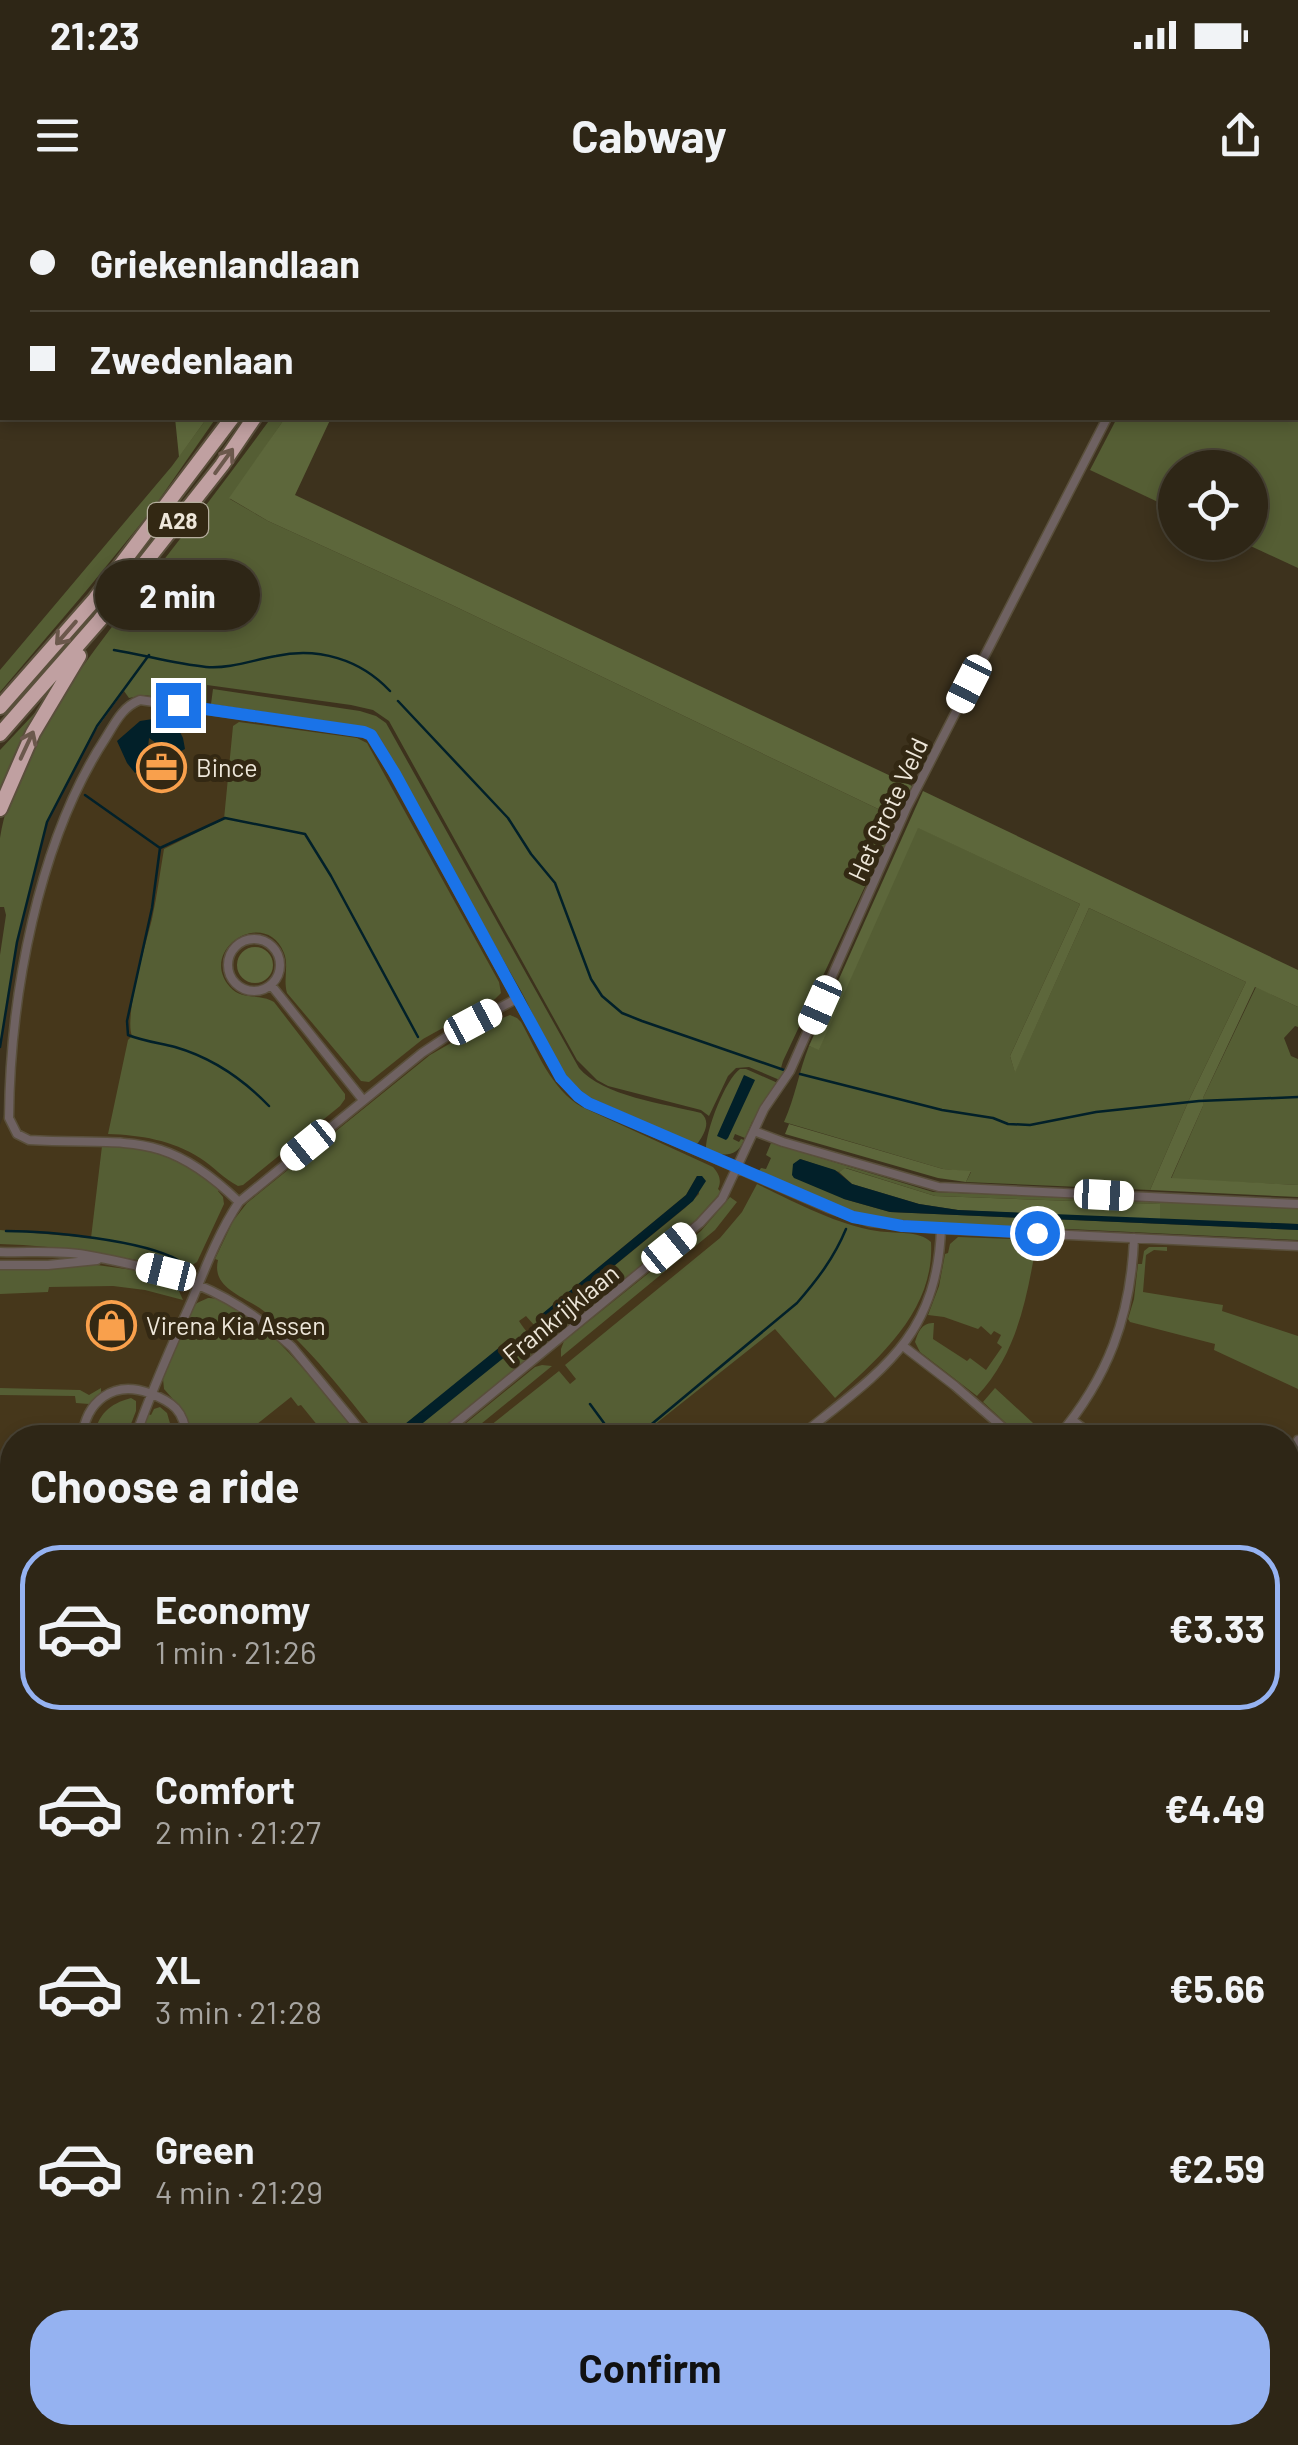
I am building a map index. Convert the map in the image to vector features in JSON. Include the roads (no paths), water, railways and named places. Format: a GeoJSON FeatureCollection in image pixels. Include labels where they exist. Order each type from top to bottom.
{"type":"FeatureCollection","features":[{"type":"Feature","properties":{"kind":"highway","name":"A28"},"geometry":{"type":"LineString","coordinates":[[0,707],[95,599],[230,420]]}},
{"type":"Feature","properties":{"kind":"highway","name":"A28"},"geometry":{"type":"LineString","coordinates":[[0,734],[100,621],[253,420]]}},
{"type":"Feature","properties":{"kind":"highway","name":"A28"},"geometry":{"type":"LineString","coordinates":[[0,809],[33,733],[100,621]]}},
{"type":"Feature","properties":{"kind":"street","name":"Het Grote Veld"},"geometry":{"type":"LineString","coordinates":[[738,1168],[769,1101],[790,1071],[907,808],[1107,420]]}},
{"type":"Feature","properties":{"kind":"street"},"geometry":{"type":"LineString","coordinates":[[240,1202],[204,1170],[170,1152],[132,1142],[29,1140],[18,1134],[9,1118],[18,999],[38,901],[77,789],[96,752],[126,707],[135,702],[147,700],[371,735],[561,1078],[588,1103],[853,1217],[940,1229],[1298,1246]]}},
{"type":"Feature","properties":{"kind":"street"},"geometry":{"type":"LineString","coordinates":[[256,939],[271,945],[280,967],[279,975],[270,985],[248,991],[233,982],[228,964],[234,948],[256,939]]}},
{"type":"Feature","properties":{"kind":"street"},"geometry":{"type":"LineString","coordinates":[[270,985],[362,1100]]}},
{"type":"Feature","properties":{"kind":"street"},"geometry":{"type":"LineString","coordinates":[[140,1425],[225,1223],[240,1202],[434,1044],[518,998]]}},
{"type":"Feature","properties":{"kind":"street"},"geometry":{"type":"LineString","coordinates":[[754,1132],[939,1188],[1298,1204]]}},
{"type":"Feature","properties":{"kind":"street","name":"Frankrijklaan"},"geometry":{"type":"LineString","coordinates":[[454,1425],[700,1223],[722,1199],[738,1168]]}},
{"type":"Feature","properties":{"kind":"street"},"geometry":{"type":"LineString","coordinates":[[816,1425],[881,1369],[903,1346],[921,1318],[932,1289],[940,1229]]}},
{"type":"Feature","properties":{"kind":"street"},"geometry":{"type":"LineString","coordinates":[[1068,1425],[1100,1376],[1122,1324],[1130,1292],[1134,1238]]}},
{"type":"Feature","properties":{"kind":"street"},"geometry":{"type":"LineString","coordinates":[[0,1252],[71,1254],[156,1269],[199,1284],[236,1303],[278,1334],[356,1425]]}},
{"type":"Feature","properties":{"kind":"street"},"geometry":{"type":"LineString","coordinates":[[0,1265],[102,1260]]}},
{"type":"Feature","properties":{"kind":"street"},"geometry":{"type":"LineString","coordinates":[[903,1346],[1000,1425]]}},
{"type":"Feature","properties":{"kind":"street"},"geometry":{"type":"LineString","coordinates":[[84,1425],[94,1404],[111,1392],[128,1388],[169,1401],[179,1410],[185,1425]]}},
{"type":"Feature","properties":{"kind":"street"},"geometry":{"type":"LineString","coordinates":[[1072,1420],[1079,1425]]}},
{"type":"Feature","properties":{"kind":"water"},"geometry":{"type":"Polygon","coordinates":[[[172,716],[185,749],[173,755],[149,738],[146,767],[135,773],[117,741],[140,721],[172,716]]]}},
{"type":"Feature","properties":{"kind":"water"},"geometry":{"type":"Polygon","coordinates":[[[744,1075],[755,1080],[726,1140],[717,1136],[744,1075]]]}},
{"type":"Feature","properties":{"kind":"water"},"geometry":{"type":"Polygon","coordinates":[[[800,1159],[835,1170],[852,1184],[919,1204],[958,1210],[1298,1224],[1298,1230],[890,1212],[844,1199],[794,1178],[793,1164],[800,1159]]]}},
{"type":"Feature","properties":{"kind":"water"},"geometry":{"type":"Polygon","coordinates":[[[697,1176],[706,1181],[693,1201],[548,1320],[543,1320],[542,1314],[686,1195],[697,1176]]]}},
{"type":"Feature","properties":{"kind":"water"},"geometry":{"type":"Polygon","coordinates":[[[511,1338],[518,1343],[420,1425],[405,1424],[511,1338]]]}},
{"type":"Feature","properties":{"kind":"waterway"},"geometry":{"type":"LineString","coordinates":[[114,650],[215,667],[292,654],[323,655],[352,663],[390,691]]}},
{"type":"Feature","properties":{"kind":"waterway"},"geometry":{"type":"LineString","coordinates":[[0,1047],[17,942],[47,822],[97,726],[149,655]]}},
{"type":"Feature","properties":{"kind":"waterway"},"geometry":{"type":"LineString","coordinates":[[398,701],[508,818],[555,883],[591,979],[602,996],[622,1013],[784,1070]]}},
{"type":"Feature","properties":{"kind":"waterway"},"geometry":{"type":"LineString","coordinates":[[85,795],[160,848],[225,818],[305,834],[418,1037]]}},
{"type":"Feature","properties":{"kind":"waterway"},"geometry":{"type":"LineString","coordinates":[[160,848],[152,908],[127,1021],[128,1035],[175,1047],[214,1063],[269,1106]]}},
{"type":"Feature","properties":{"kind":"waterway"},"geometry":{"type":"LineString","coordinates":[[800,1074],[1008,1124],[1030,1125],[1096,1112],[1199,1101],[1298,1097]]}},
{"type":"Feature","properties":{"kind":"waterway"},"geometry":{"type":"LineString","coordinates":[[651,1425],[797,1303],[836,1250],[846,1229]]}},
{"type":"Feature","properties":{"kind":"waterway"},"geometry":{"type":"LineString","coordinates":[[6,1231],[119,1242],[178,1260]]}},
{"type":"Feature","properties":{"kind":"waterway"},"geometry":{"type":"LineString","coordinates":[[590,1404],[605,1425]]}},
{"type":"Feature","properties":{"kind":"place","name":"Bince"},"geometry":{"type":"Point","coordinates":[161,767]}},
{"type":"Feature","properties":{"kind":"place","name":"Virena Kia Assen"},"geometry":{"type":"Point","coordinates":[111,1325]}}]}
